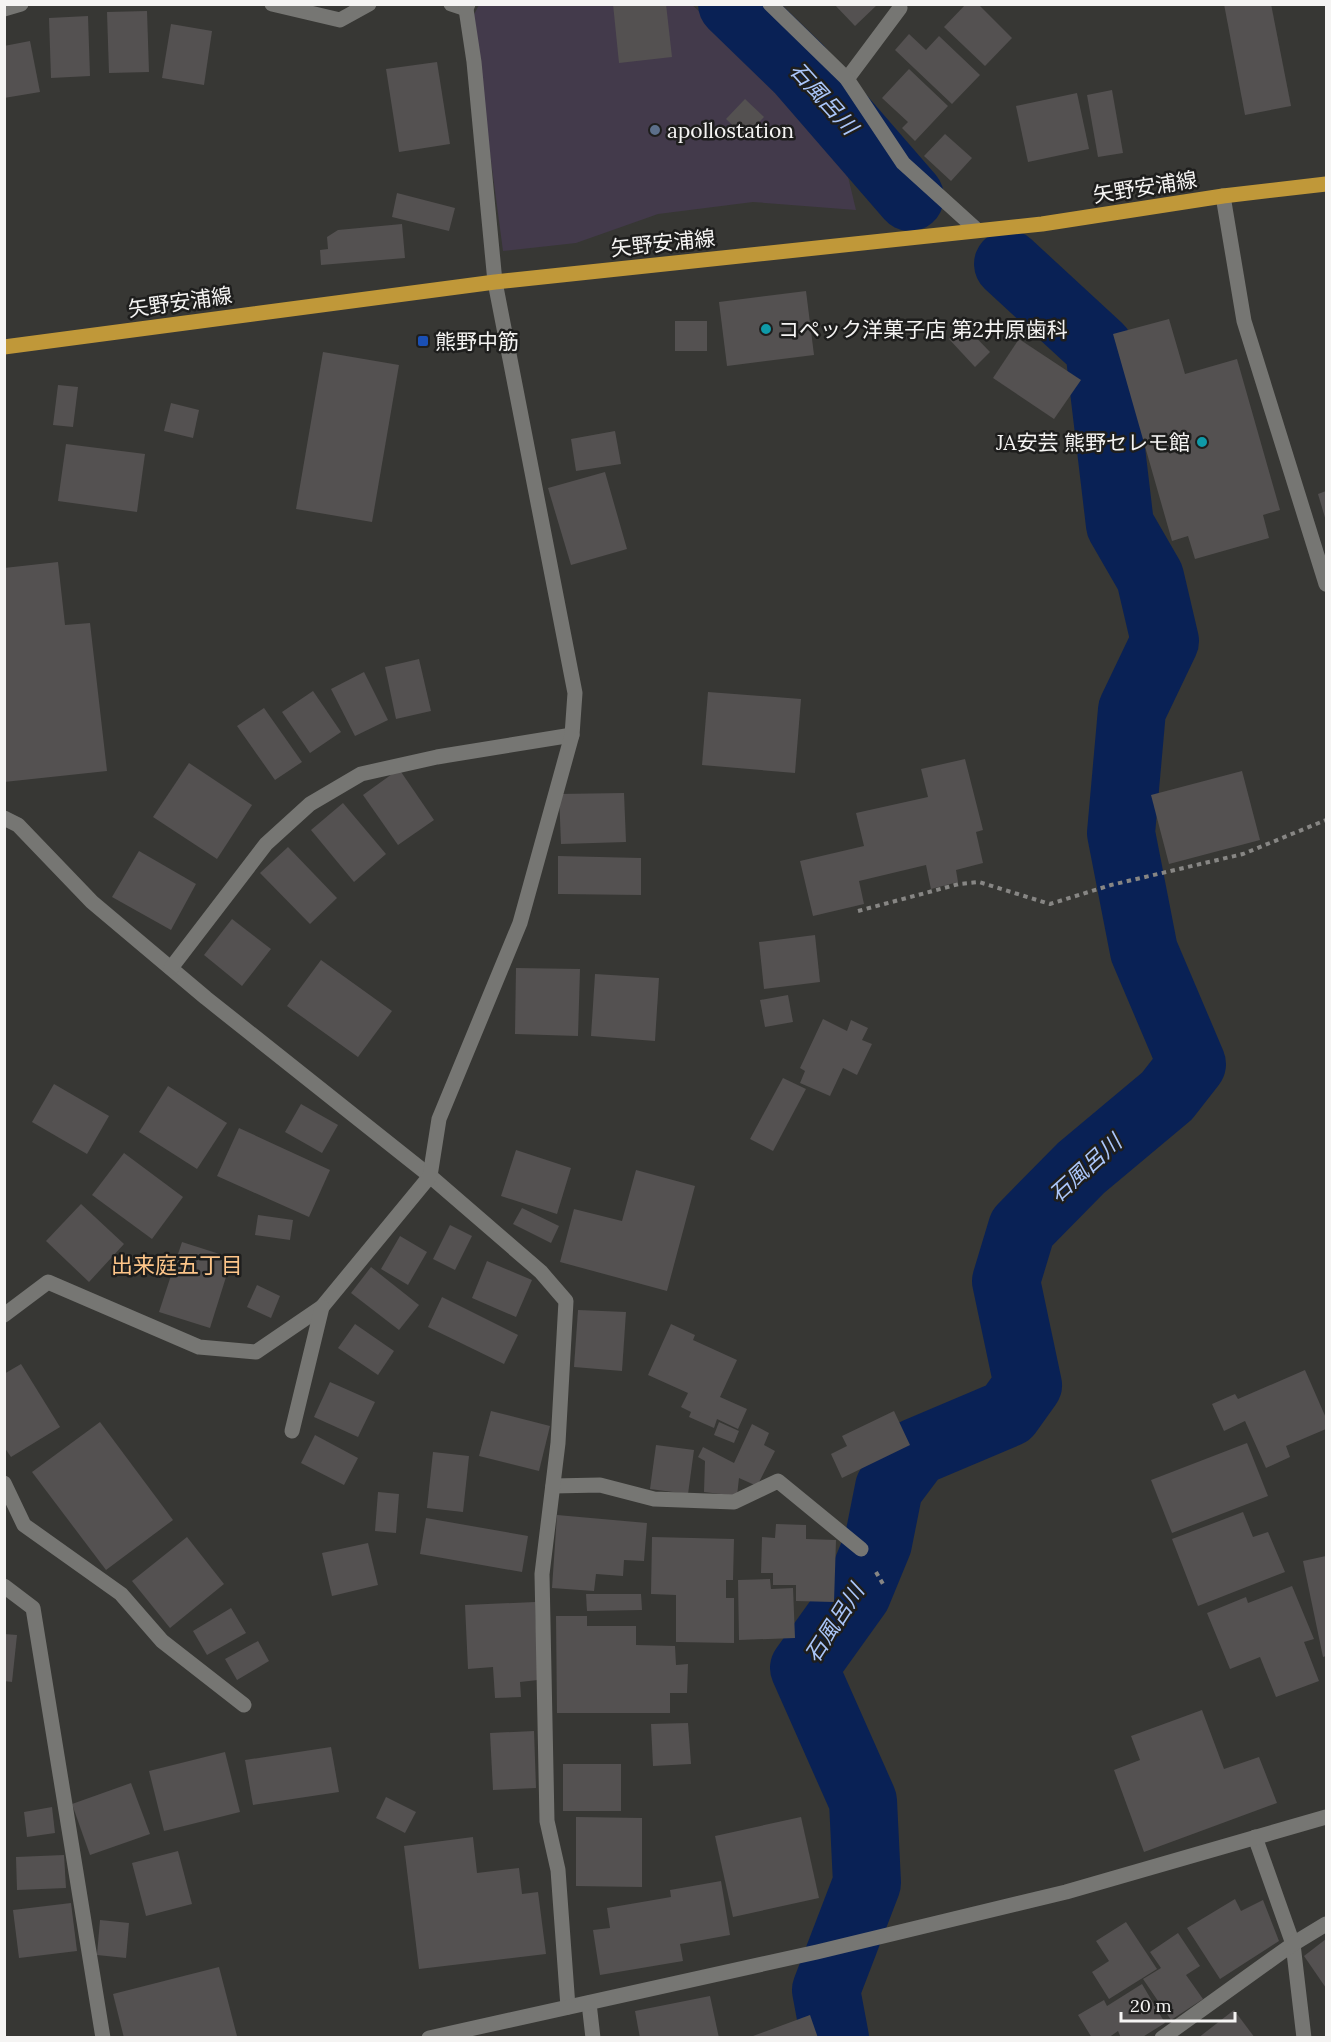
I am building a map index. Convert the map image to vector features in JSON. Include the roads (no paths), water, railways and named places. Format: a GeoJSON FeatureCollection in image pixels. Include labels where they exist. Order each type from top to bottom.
{"type":"FeatureCollection","features":[{"type":"Feature","properties":{"kind":"main road","name":"矢野安浦線"},"geometry":{"type":"LineString","coordinates":[[4,346],[495,282],[1042,224],[1223,196],[1326,184]]}},
{"type":"Feature","properties":{"kind":"street"},"geometry":{"type":"LineString","coordinates":[[4,9],[21,4]]}},
{"type":"Feature","properties":{"kind":"street"},"geometry":{"type":"LineString","coordinates":[[272,4],[340,20],[369,4]]}},
{"type":"Feature","properties":{"kind":"street"},"geometry":{"type":"LineString","coordinates":[[770,4],[848,79],[903,163],[977,230]]}},
{"type":"Feature","properties":{"kind":"street"},"geometry":{"type":"LineString","coordinates":[[848,79],[900,8],[899,4]]}},
{"type":"Feature","properties":{"kind":"street"},"geometry":{"type":"LineString","coordinates":[[7,1310],[48,1282],[199,1347],[256,1353],[322,1307],[430,1176],[440,1119],[520,923],[572,735],[575,693],[495,282],[474,62],[462,6]]}},
{"type":"Feature","properties":{"kind":"street"},"geometry":{"type":"LineString","coordinates":[[1223,196],[1244,321],[1326,584]]}},
{"type":"Feature","properties":{"kind":"street"},"geometry":{"type":"LineString","coordinates":[[171,968],[266,844],[310,804],[361,774],[437,757],[572,735]]}},
{"type":"Feature","properties":{"kind":"street"},"geometry":{"type":"LineString","coordinates":[[4,818],[18,825],[92,902],[430,1176],[541,1272],[566,1301],[558,1443],[542,1574],[547,1821],[558,1870],[568,2007]]}},
{"type":"Feature","properties":{"kind":"street"},"geometry":{"type":"LineString","coordinates":[[292,1431],[322,1307]]}},
{"type":"Feature","properties":{"kind":"street"},"geometry":{"type":"LineString","coordinates":[[552,1486],[600,1485],[654,1499],[734,1502],[778,1481],[861,1549]]}},
{"type":"Feature","properties":{"kind":"street"},"geometry":{"type":"LineString","coordinates":[[4,1483],[24,1525],[121,1594],[162,1641],[244,1705]]}},
{"type":"Feature","properties":{"kind":"street"},"geometry":{"type":"LineString","coordinates":[[4,1586],[33,1608],[103,2037]]}},
{"type":"Feature","properties":{"kind":"street"},"geometry":{"type":"LineString","coordinates":[[429,2037],[817,1952],[1066,1892],[1326,1817]]}},
{"type":"Feature","properties":{"kind":"street"},"geometry":{"type":"LineString","coordinates":[[1255,1837],[1293,1944],[1304,2037]]}},
{"type":"Feature","properties":{"kind":"street"},"geometry":{"type":"LineString","coordinates":[[1162,2037],[1293,1944],[1326,1924]]}},
{"type":"Feature","properties":{"kind":"street"},"geometry":{"type":"LineString","coordinates":[[589,2003],[593,2037]]}},
{"type":"Feature","properties":{"kind":"waterway","name":"石風呂川"},"geometry":{"type":"LineString","coordinates":[[732,4],[799,69],[910,197]]}},
{"type":"Feature","properties":{"kind":"waterway","name":"石風呂川"},"geometry":{"type":"LineString","coordinates":[[835,2038],[826,1990],[867,1883],[863,1801],[804,1668],[857,1594],[878,1543],[889,1488],[916,1452],[1008,1413],[1028,1385],[1006,1281],[1022,1228],[1081,1168],[1167,1096],[1192,1064],[1144,951],[1121,833],[1132,710],[1165,641],[1150,577],[1120,525],[1099,348],[1008,264]]}},
{"type":"Feature","properties":{"kind":"place","name":"apollostation"},"geometry":{"type":"Point","coordinates":[655,130]}},
{"type":"Feature","properties":{"kind":"place","name":"コペック洋菓子店 第2井原歯科"},"geometry":{"type":"Point","coordinates":[766,329]}},
{"type":"Feature","properties":{"kind":"place","name":"熊野中筋"},"geometry":{"type":"Point","coordinates":[423,341]}},
{"type":"Feature","properties":{"kind":"place","name":"JA安芸 熊野セレモ館"},"geometry":{"type":"Point","coordinates":[1202,442]}},
{"type":"Feature","properties":{"kind":"district","name":"出来庭五丁目"},"geometry":{"type":"Point","coordinates":[177,1265]}}]}
